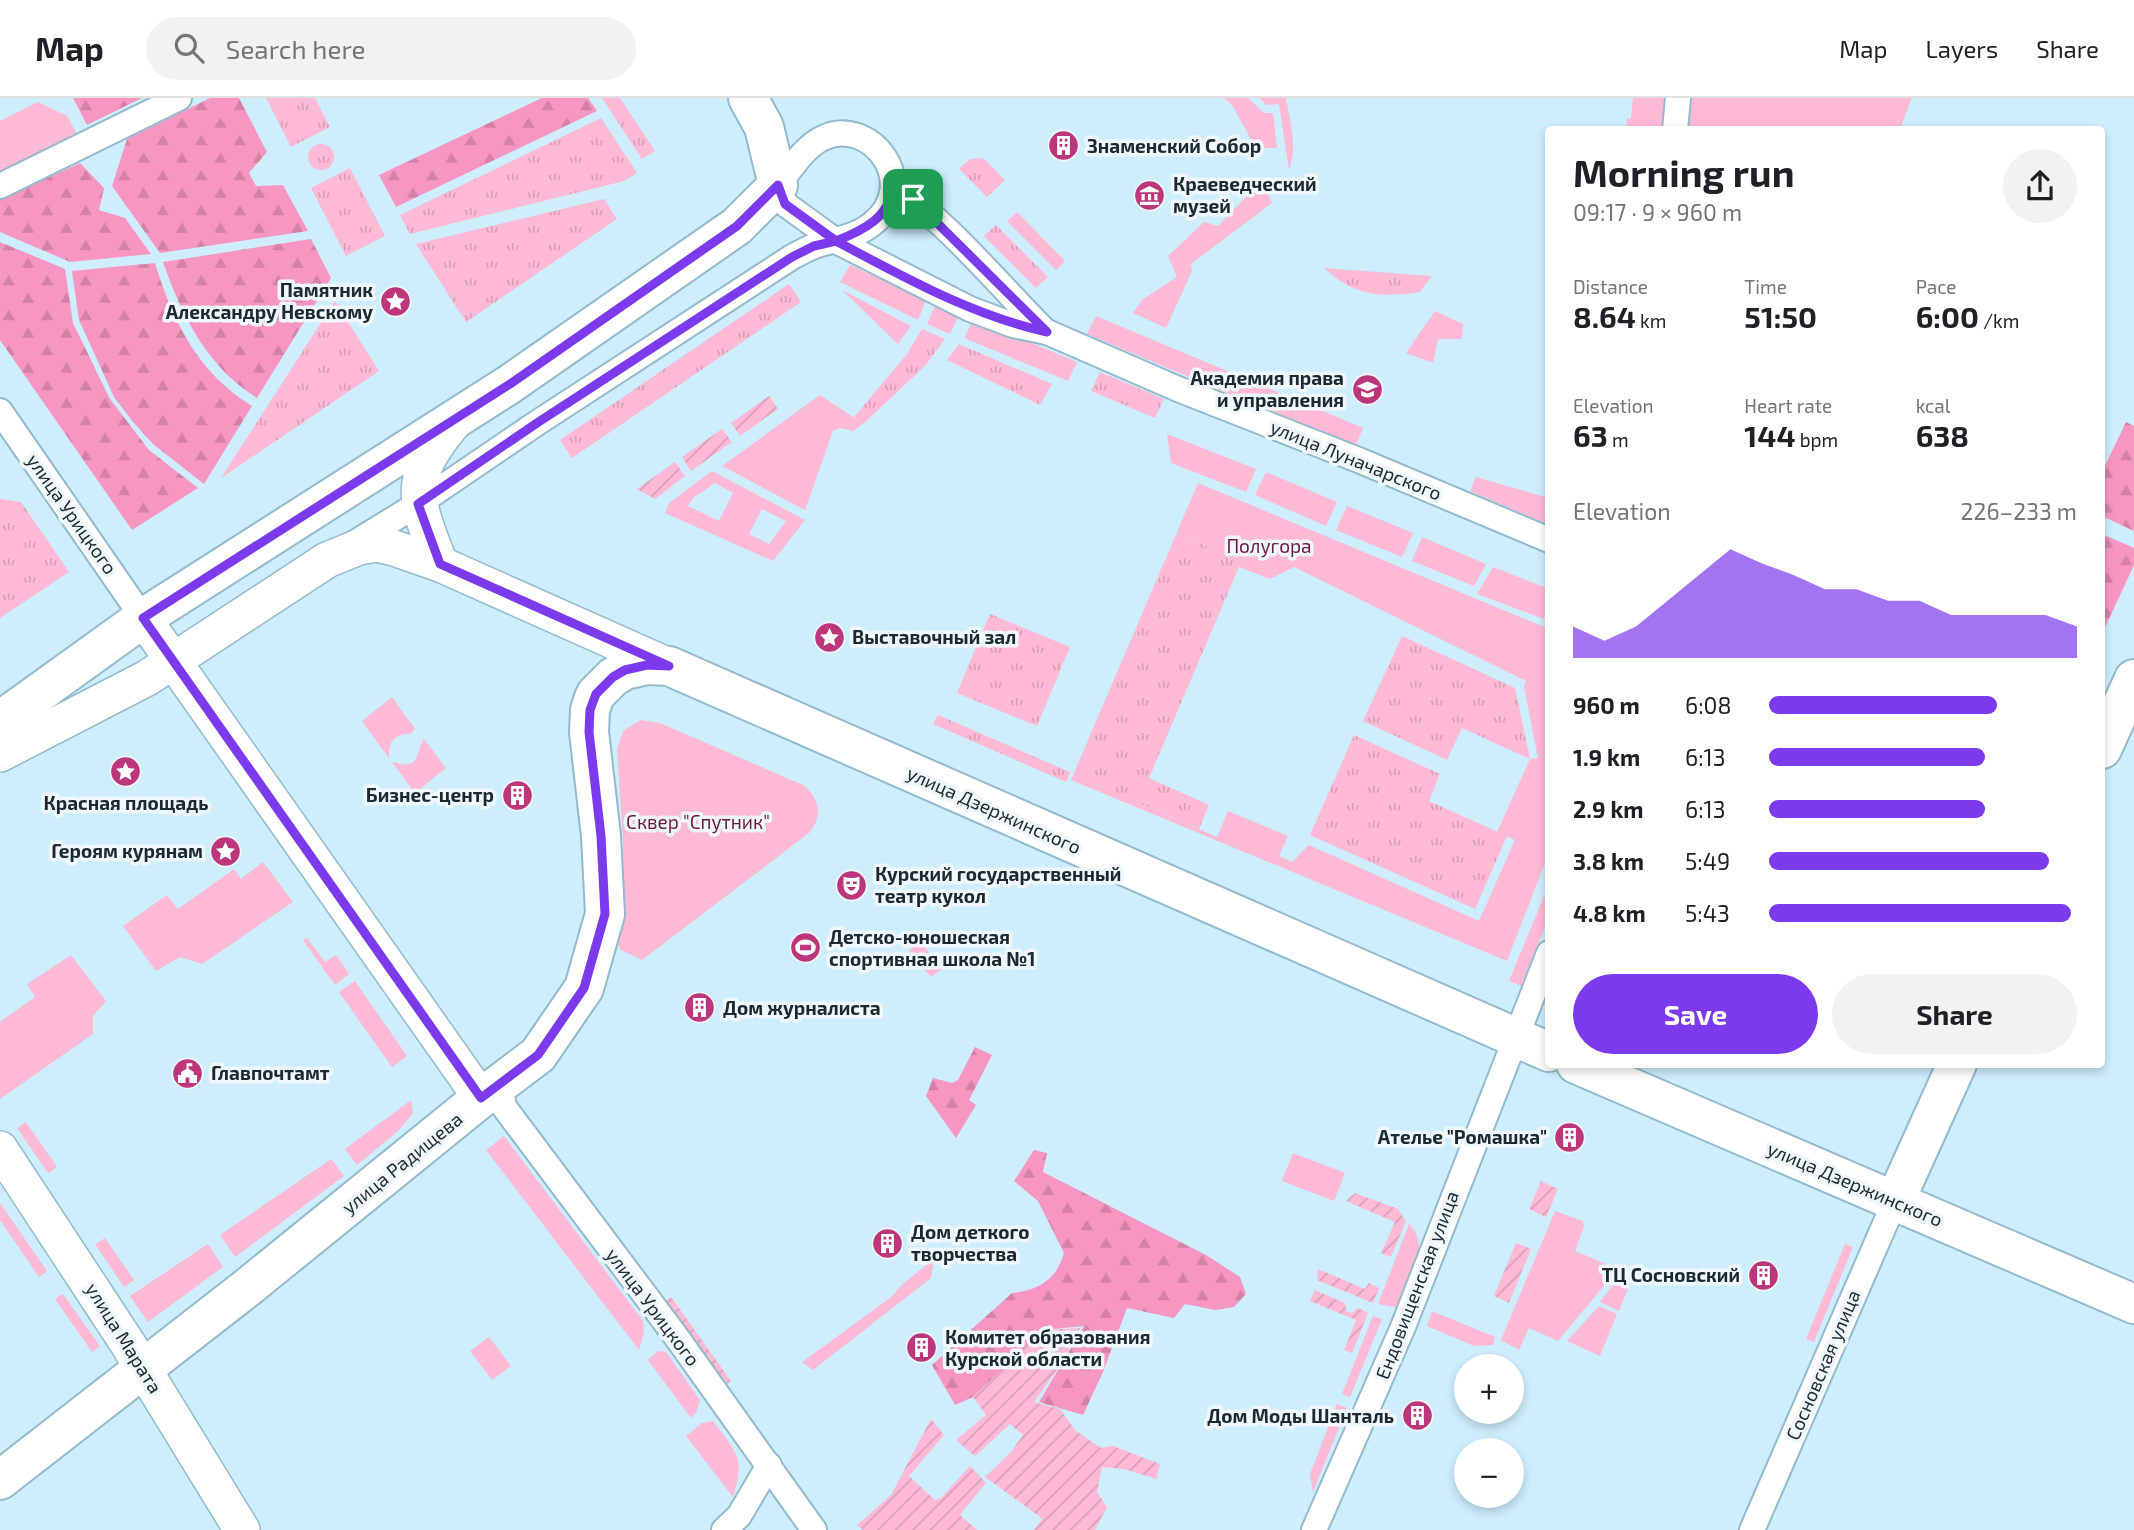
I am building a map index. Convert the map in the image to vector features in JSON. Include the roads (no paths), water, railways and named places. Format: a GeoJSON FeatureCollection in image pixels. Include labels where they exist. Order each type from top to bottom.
{"type":"FeatureCollection","features":[{"type":"Feature","properties":{"kind":"main road"},"geometry":{"type":"LineString","coordinates":[[0,721],[143,618],[456,419],[737,226],[778,185],[764,127],[748,98]]}},
{"type":"Feature","properties":{"kind":"main road"},"geometry":{"type":"LineString","coordinates":[[440,564],[418,504],[421,476],[443,434],[456,419]]}},
{"type":"Feature","properties":{"kind":"main road","name":"улица Дзержинского"},"geometry":{"type":"LineString","coordinates":[[0,754],[147,678],[327,560],[359,547],[376,544],[440,564],[1545,1050]]}},
{"type":"Feature","properties":{"kind":"main road","name":"улица Урицкого"},"geometry":{"type":"LineString","coordinates":[[143,618],[491,1090]]}},
{"type":"Feature","properties":{"kind":"main road","name":"улица Радищева"},"geometry":{"type":"LineString","coordinates":[[0,1480],[538,1055],[584,988],[605,914],[601,836],[589,732],[590,710],[596,694],[613,677],[625,670],[647,665],[669,666]]}},
{"type":"Feature","properties":{"kind":"main road"},"geometry":{"type":"LineString","coordinates":[[2105,742],[2134,679]]}},
{"type":"Feature","properties":{"kind":"main road","name":"улица Дзержинского"},"geometry":{"type":"LineString","coordinates":[[1585,1068],[2134,1304]]}},
{"type":"Feature","properties":{"kind":"main road"},"geometry":{"type":"LineString","coordinates":[[1895,1201],[1955,1068]]}},
{"type":"Feature","properties":{"kind":"main road","name":"улица Марата"},"geometry":{"type":"LineString","coordinates":[[0,1149],[143,1369],[242,1530]]}},
{"type":"Feature","properties":{"kind":"street"},"geometry":{"type":"LineString","coordinates":[[0,186],[178,98]]}},
{"type":"Feature","properties":{"kind":"street"},"geometry":{"type":"LineString","coordinates":[[1675,126],[1678,98]]}},
{"type":"Feature","properties":{"kind":"street"},"geometry":{"type":"LineString","coordinates":[[327,560],[418,504],[792,257],[814,246],[836,241],[866,228],[878,218],[891,200],[893,174],[880,152],[863,139],[845,134],[830,136],[812,145],[778,185],[785,204],[836,241],[970,309],[1013,325],[1047,332]]}},
{"type":"Feature","properties":{"kind":"street"},"geometry":{"type":"LineString","coordinates":[[894,185],[945,229],[1047,332]]}},
{"type":"Feature","properties":{"kind":"street","name":"улица Луначарского"},"geometry":{"type":"LineString","coordinates":[[1047,332],[1191,394],[1362,461],[1545,538]]}},
{"type":"Feature","properties":{"kind":"street","name":"улица Урицкого"},"geometry":{"type":"LineString","coordinates":[[0,411],[143,618]]}},
{"type":"Feature","properties":{"kind":"street"},"geometry":{"type":"LineString","coordinates":[[1514,1037],[1545,963]]}},
{"type":"Feature","properties":{"kind":"street","name":"Ендовищенская улица"},"geometry":{"type":"LineString","coordinates":[[1314,1530],[1403,1327],[1514,1037]]}},
{"type":"Feature","properties":{"kind":"street","name":"улица Урицкого"},"geometry":{"type":"LineString","coordinates":[[491,1090],[676,1335],[814,1530]]}},
{"type":"Feature","properties":{"kind":"street","name":"Сосновская улица"},"geometry":{"type":"LineString","coordinates":[[1752,1530],[1895,1201]]}},
{"type":"Feature","properties":{"kind":"street"},"geometry":{"type":"LineString","coordinates":[[724,1530],[739,1516],[769,1465]]}},
{"type":"Feature","properties":{"kind":"place","name":"Знаменский Собор"},"geometry":{"type":"Point","coordinates":[1064,146]}},
{"type":"Feature","properties":{"kind":"place","name":"Краеведческий музей"},"geometry":{"type":"Point","coordinates":[1150,195]}},
{"type":"Feature","properties":{"kind":"place","name":"Памятник Александру Невскому"},"geometry":{"type":"Point","coordinates":[396,301]}},
{"type":"Feature","properties":{"kind":"place","name":"Академия права и управления"},"geometry":{"type":"Point","coordinates":[1367,389]}},
{"type":"Feature","properties":{"kind":"place","name":"Выставочный зал"},"geometry":{"type":"Point","coordinates":[829,637]}},
{"type":"Feature","properties":{"kind":"place","name":"Красная площадь"},"geometry":{"type":"Point","coordinates":[126,772]}},
{"type":"Feature","properties":{"kind":"place","name":"Бизнес-центр"},"geometry":{"type":"Point","coordinates":[517,795]}},
{"type":"Feature","properties":{"kind":"place","name":"Героям курянам"},"geometry":{"type":"Point","coordinates":[226,851]}},
{"type":"Feature","properties":{"kind":"place","name":"Курский государственный театр кукол"},"geometry":{"type":"Point","coordinates":[852,885]}},
{"type":"Feature","properties":{"kind":"place","name":"Детско-юношеская спортивная школа №1"},"geometry":{"type":"Point","coordinates":[806,948]}},
{"type":"Feature","properties":{"kind":"place","name":"Дом журналиста"},"geometry":{"type":"Point","coordinates":[700,1008]}},
{"type":"Feature","properties":{"kind":"place","name":"Главпочтамт"},"geometry":{"type":"Point","coordinates":[188,1073]}},
{"type":"Feature","properties":{"kind":"place","name":"Ателье \"Ромашка\""},"geometry":{"type":"Point","coordinates":[1570,1137]}},
{"type":"Feature","properties":{"kind":"place","name":"Дом деткого творчества"},"geometry":{"type":"Point","coordinates":[888,1243]}},
{"type":"Feature","properties":{"kind":"place","name":"ТЦ Сосновский"},"geometry":{"type":"Point","coordinates":[1763,1275]}},
{"type":"Feature","properties":{"kind":"place","name":"Комитет образования Курской области"},"geometry":{"type":"Point","coordinates":[922,1348]}},
{"type":"Feature","properties":{"kind":"place","name":"Дом Моды Шанталь"},"geometry":{"type":"Point","coordinates":[1417,1416]}},
{"type":"Feature","properties":{"kind":"park label","name":"Полугора"},"geometry":{"type":"Point","coordinates":[1269,546]}},
{"type":"Feature","properties":{"kind":"park label","name":"Сквер \"Спутник\""},"geometry":{"type":"Point","coordinates":[698,822]}}]}
